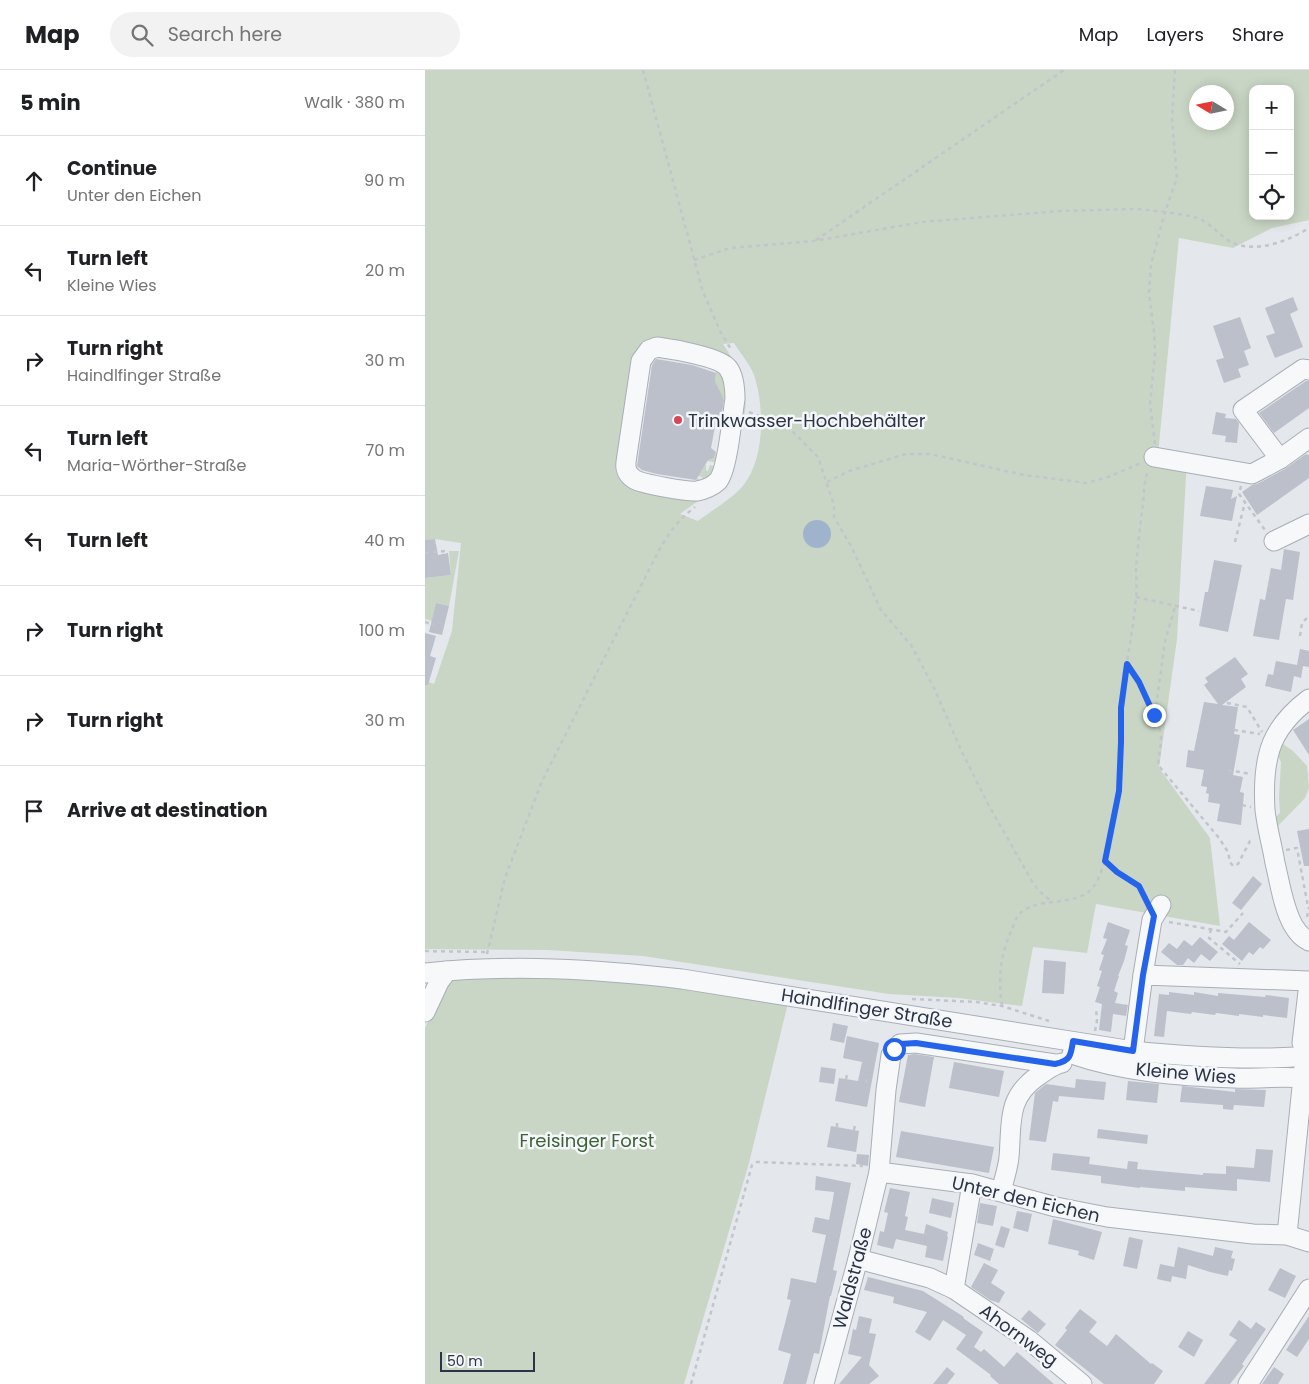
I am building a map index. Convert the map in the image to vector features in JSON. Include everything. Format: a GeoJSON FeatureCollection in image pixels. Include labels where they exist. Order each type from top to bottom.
{"type":"FeatureCollection","features":[{"type":"Feature","properties":{"kind":"street"},"geometry":{"type":"LineString","coordinates":[[657,347],[667,348],[696,354],[727,366],[735,391],[737,439],[723,472],[717,481],[709,487],[689,490],[645,483],[635,480],[631,476],[626,468],[626,462],[640,368],[644,356],[649,350],[657,347]]}},
{"type":"Feature","properties":{"kind":"street"},"geometry":{"type":"LineString","coordinates":[[1279,459],[1243,410],[1303,369],[1309,370]]}},
{"type":"Feature","properties":{"kind":"street"},"geometry":{"type":"LineString","coordinates":[[1153,457],[1252,474],[1279,459],[1309,438]]}},
{"type":"Feature","properties":{"kind":"street"},"geometry":{"type":"LineString","coordinates":[[1274,541],[1309,524]]}},
{"type":"Feature","properties":{"kind":"street"},"geometry":{"type":"LineString","coordinates":[[1309,700],[1294,710],[1277,731],[1268,756],[1264,776],[1268,830],[1288,914],[1294,927],[1309,942]]}},
{"type":"Feature","properties":{"kind":"street"},"geometry":{"type":"LineString","coordinates":[[1133,1051],[1143,975],[1156,914]]}},
{"type":"Feature","properties":{"kind":"street","name":"Haindlfinger Straße"},"geometry":{"type":"LineString","coordinates":[[425,973],[485,968],[582,969],[682,979],[1072,1048],[1239,1059],[1306,1052]]}},
{"type":"Feature","properties":{"kind":"street"},"geometry":{"type":"LineString","coordinates":[[425,1012],[439,982],[447,971]]}},
{"type":"Feature","properties":{"kind":"street"},"geometry":{"type":"LineString","coordinates":[[1143,975],[1309,982],[1306,1052],[1287,1235]]}},
{"type":"Feature","properties":{"kind":"street"},"geometry":{"type":"LineString","coordinates":[[872,1170],[891,1055],[900,1044],[916,1043],[1055,1064],[1064,1062],[1072,1048]]}},
{"type":"Feature","properties":{"kind":"street","name":"Kleine Wies"},"geometry":{"type":"LineString","coordinates":[[1072,1048],[1110,1066],[1178,1075],[1235,1078],[1303,1078]]}},
{"type":"Feature","properties":{"kind":"street"},"geometry":{"type":"LineString","coordinates":[[1001,1191],[1009,1159],[1015,1103],[1019,1092],[1027,1083],[1055,1064]]}},
{"type":"Feature","properties":{"kind":"street","name":"Unter den Eichen"},"geometry":{"type":"LineString","coordinates":[[872,1170],[971,1184],[1056,1207],[1107,1217],[1253,1234],[1287,1235],[1309,1242]]}},
{"type":"Feature","properties":{"kind":"street","name":"Waldstraße"},"geometry":{"type":"LineString","coordinates":[[824,1384],[858,1259],[872,1170]]}},
{"type":"Feature","properties":{"kind":"street"},"geometry":{"type":"LineString","coordinates":[[954,1288],[971,1184]]}},
{"type":"Feature","properties":{"kind":"street","name":"Ahornweg"},"geometry":{"type":"LineString","coordinates":[[858,1259],[930,1278],[954,1288],[1029,1340],[1081,1384]]}},
{"type":"Feature","properties":{"kind":"street"},"geometry":{"type":"LineString","coordinates":[[1248,1384],[1309,1289]]}},
{"type":"Feature","properties":{"kind":"path"},"geometry":{"type":"LineString","coordinates":[[643,70],[707,304],[732,351]]}},
{"type":"Feature","properties":{"kind":"path"},"geometry":{"type":"LineString","coordinates":[[814,241],[1064,70]]}},
{"type":"Feature","properties":{"kind":"path"},"geometry":{"type":"LineString","coordinates":[[1002,1006],[999,974],[1001,957],[1016,919],[1023,911],[1051,901],[1070,901],[1083,896],[1093,888],[1105,861],[1119,791],[1121,708],[1136,597],[1136,568],[1145,484],[1156,449],[1150,404],[1155,354],[1155,332],[1149,293],[1151,264],[1165,212],[1177,178],[1172,119],[1175,70]]}},
{"type":"Feature","properties":{"kind":"path"},"geometry":{"type":"LineString","coordinates":[[694,260],[730,248],[814,241],[921,222],[1060,211],[1137,209],[1165,212],[1200,219],[1233,242],[1248,246],[1276,243],[1293,238],[1309,228]]}},
{"type":"Feature","properties":{"kind":"path"},"geometry":{"type":"LineString","coordinates":[[749,404],[749,412],[789,428],[818,457],[834,505],[834,517],[851,546],[881,610],[911,645],[935,690],[961,750],[988,804],[1033,883],[1051,901]]}},
{"type":"Feature","properties":{"kind":"path"},"geometry":{"type":"LineString","coordinates":[[827,482],[849,471],[906,454],[930,454],[1025,475],[1087,483],[1108,477],[1153,457]]}},
{"type":"Feature","properties":{"kind":"path"},"geometry":{"type":"LineString","coordinates":[[1243,473],[1239,494],[1274,541]]}},
{"type":"Feature","properties":{"kind":"path"},"geometry":{"type":"LineString","coordinates":[[1235,542],[1245,502]]}},
{"type":"Feature","properties":{"kind":"path"},"geometry":{"type":"LineString","coordinates":[[485,968],[505,878],[542,781],[669,532],[678,521],[702,503]]}},
{"type":"Feature","properties":{"kind":"path"},"geometry":{"type":"LineString","coordinates":[[425,553],[433,554],[445,551]]}},
{"type":"Feature","properties":{"kind":"path"},"geometry":{"type":"LineString","coordinates":[[1136,597],[1199,611]]}},
{"type":"Feature","properties":{"kind":"path"},"geometry":{"type":"LineString","coordinates":[[1154,715],[1165,641],[1175,607]]}},
{"type":"Feature","properties":{"kind":"path"},"geometry":{"type":"LineString","coordinates":[[1300,636],[1302,623],[1309,616]]}},
{"type":"Feature","properties":{"kind":"path"},"geometry":{"type":"LineString","coordinates":[[425,622],[434,625]]}},
{"type":"Feature","properties":{"kind":"path"},"geometry":{"type":"LineString","coordinates":[[1127,664],[1139,682],[1161,735],[1158,764],[1219,838],[1229,852],[1230,862],[1233,866],[1238,864],[1250,841],[1268,830]]}},
{"type":"Feature","properties":{"kind":"path"},"geometry":{"type":"LineString","coordinates":[[1227,703],[1247,707],[1264,735],[1234,730]]}},
{"type":"Feature","properties":{"kind":"path"},"geometry":{"type":"LineString","coordinates":[[1228,770],[1264,776]]}},
{"type":"Feature","properties":{"kind":"path"},"geometry":{"type":"LineString","coordinates":[[1293,849],[1297,848],[1309,907],[1307,915],[1309,924]]}},
{"type":"Feature","properties":{"kind":"path"},"geometry":{"type":"LineString","coordinates":[[1105,861],[1117,872],[1139,886],[1156,914],[1169,922],[1226,932],[1243,913]]}},
{"type":"Feature","properties":{"kind":"path"},"geometry":{"type":"LineString","coordinates":[[1211,930],[1209,938],[1242,965],[1242,980]]}},
{"type":"Feature","properties":{"kind":"path"},"geometry":{"type":"LineString","coordinates":[[1094,1035],[1097,1021],[1096,1008]]}},
{"type":"Feature","properties":{"kind":"path"},"geometry":{"type":"LineString","coordinates":[[846,1079],[847,1075]]}},
{"type":"Feature","properties":{"kind":"path"},"geometry":{"type":"LineString","coordinates":[[867,1078],[867,1083]]}},
{"type":"Feature","properties":{"kind":"path"},"geometry":{"type":"LineString","coordinates":[[854,1130],[855,1125]]}},
{"type":"Feature","properties":{"kind":"path"},"geometry":{"type":"LineString","coordinates":[[691,1384],[752,1165],[757,1162],[872,1170]]}},
{"type":"Feature","properties":{"kind":"green space"},"geometry":{"type":"Polygon","coordinates":[[[425,70],[1309,70],[1309,220],[1272,228],[1233,248],[1179,238],[1158,455],[1187,458],[1177,639],[1159,768],[1210,838],[1220,926],[1096,904],[1087,953],[1033,947],[1022,1006],[958,998],[889,994],[643,956],[548,950],[425,949],[425,681],[434,684],[452,631],[461,543],[435,539],[425,540],[425,70]],[[734,343],[723,344],[735,363],[743,384],[746,406],[740,428],[731,419],[723,418],[724,405],[732,407],[733,400],[723,399],[715,381],[716,370],[713,365],[658,356],[649,362],[631,464],[641,474],[695,483],[697,478],[699,479],[700,486],[703,486],[702,477],[698,476],[705,465],[708,471],[710,465],[717,467],[719,463],[707,460],[714,458],[716,453],[725,454],[701,499],[680,514],[698,521],[741,488],[749,477],[759,450],[761,418],[758,388],[754,375],[734,343]]]}},
{"type":"Feature","properties":{"kind":"green space"},"geometry":{"type":"Polygon","coordinates":[[[449,551],[459,551],[449,606],[436,603],[432,621],[425,619],[425,578],[451,575],[449,551]]]}},
{"type":"Feature","properties":{"kind":"green space"},"geometry":{"type":"Polygon","coordinates":[[[1280,742],[1293,751],[1307,766],[1309,788],[1305,798],[1276,828],[1272,821],[1280,813],[1281,762],[1275,750],[1280,742]]]}},
{"type":"Feature","properties":{"kind":"green space","name":"Freisinger Forst"},"geometry":{"type":"Polygon","coordinates":[[[457,977],[609,977],[788,1003],[749,1163],[684,1384],[425,1384],[425,1028],[442,991],[457,977]]]}},
{"type":"Feature","properties":{"kind":"water"},"geometry":{"type":"Polygon","coordinates":[[[817,520],[827,524],[831,534],[827,544],[817,548],[807,544],[803,534],[807,524],[817,520]]]}},
{"type":"Feature","properties":{"kind":"building"},"geometry":{"type":"Polygon","coordinates":[[[1293,297],[1298,310],[1290,314],[1303,347],[1275,358],[1266,336],[1275,333],[1265,308],[1293,297]]]}},
{"type":"Feature","properties":{"kind":"building"},"geometry":{"type":"Polygon","coordinates":[[[1240,317],[1251,348],[1244,351],[1249,365],[1238,369],[1241,377],[1224,383],[1216,360],[1224,358],[1213,326],[1240,317]]]}},
{"type":"Feature","properties":{"kind":"building","name":"Trinkwasser-Hochbehälter"},"geometry":{"type":"Polygon","coordinates":[[[656,359],[692,365],[716,373],[715,381],[724,400],[721,419],[716,421],[711,448],[716,452],[714,458],[708,460],[696,480],[657,474],[642,470],[637,466],[652,365],[656,359]]]}},
{"type":"Feature","properties":{"kind":"building"},"geometry":{"type":"Polygon","coordinates":[[[1306,381],[1309,381],[1309,408],[1274,433],[1259,413],[1306,381]]]}},
{"type":"Feature","properties":{"kind":"building"},"geometry":{"type":"Polygon","coordinates":[[[1216,412],[1226,414],[1225,418],[1236,419],[1239,423],[1237,443],[1225,442],[1226,436],[1212,434],[1216,412]]]}},
{"type":"Feature","properties":{"kind":"building"},"geometry":{"type":"Polygon","coordinates":[[[1306,454],[1309,455],[1309,478],[1257,515],[1242,492],[1285,469],[1306,454]]]}},
{"type":"Feature","properties":{"kind":"building"},"geometry":{"type":"Polygon","coordinates":[[[1206,486],[1233,490],[1231,499],[1237,496],[1232,521],[1200,516],[1206,486]]]}},
{"type":"Feature","properties":{"kind":"building"},"geometry":{"type":"Polygon","coordinates":[[[435,539],[438,555],[448,553],[451,575],[425,578],[425,540],[435,539]]]}},
{"type":"Feature","properties":{"kind":"building"},"geometry":{"type":"Polygon","coordinates":[[[1284,549],[1300,552],[1293,600],[1286,599],[1279,640],[1253,636],[1260,599],[1265,600],[1271,568],[1281,570],[1284,549]]]}},
{"type":"Feature","properties":{"kind":"building"},"geometry":{"type":"Polygon","coordinates":[[[1214,560],[1242,565],[1228,632],[1199,626],[1205,592],[1208,592],[1214,560]]]}},
{"type":"Feature","properties":{"kind":"building"},"geometry":{"type":"Polygon","coordinates":[[[436,603],[449,606],[442,635],[429,632],[436,603]]]}},
{"type":"Feature","properties":{"kind":"building"},"geometry":{"type":"Polygon","coordinates":[[[425,633],[436,636],[430,656],[436,658],[428,685],[425,685],[425,633]]]}},
{"type":"Feature","properties":{"kind":"building"},"geometry":{"type":"Polygon","coordinates":[[[1300,649],[1309,651],[1309,667],[1303,666],[1301,678],[1294,676],[1291,692],[1265,686],[1268,674],[1273,675],[1276,661],[1297,665],[1300,649]]]}},
{"type":"Feature","properties":{"kind":"building"},"geometry":{"type":"Polygon","coordinates":[[[1235,657],[1248,674],[1241,679],[1246,687],[1222,705],[1238,707],[1234,734],[1240,735],[1233,775],[1243,777],[1240,792],[1244,793],[1241,825],[1217,821],[1220,804],[1208,802],[1209,794],[1206,793],[1207,787],[1201,786],[1204,770],[1186,767],[1188,750],[1194,751],[1204,702],[1218,704],[1204,685],[1208,682],[1205,678],[1235,657]]]}},
{"type":"Feature","properties":{"kind":"building"},"geometry":{"type":"Polygon","coordinates":[[[1309,719],[1309,755],[1293,730],[1309,719]]]}},
{"type":"Feature","properties":{"kind":"building"},"geometry":{"type":"Polygon","coordinates":[[[1309,829],[1309,866],[1304,866],[1297,831],[1309,829]]]}},
{"type":"Feature","properties":{"kind":"building"},"geometry":{"type":"Polygon","coordinates":[[[1253,876],[1262,884],[1241,910],[1232,903],[1253,876]]]}},
{"type":"Feature","properties":{"kind":"building"},"geometry":{"type":"Polygon","coordinates":[[[1108,922],[1130,930],[1125,945],[1128,946],[1114,991],[1118,993],[1115,1003],[1128,1005],[1126,1016],[1113,1014],[1111,1032],[1099,1030],[1102,1004],[1095,1002],[1100,987],[1097,986],[1102,971],[1099,970],[1104,955],[1101,954],[1107,939],[1103,938],[1108,922]]]}},
{"type":"Feature","properties":{"kind":"building"},"geometry":{"type":"Polygon","coordinates":[[[1249,922],[1271,940],[1263,949],[1260,947],[1253,955],[1249,952],[1242,961],[1222,944],[1229,936],[1234,940],[1249,922]]]}},
{"type":"Feature","properties":{"kind":"building"},"geometry":{"type":"Polygon","coordinates":[[[1200,937],[1218,952],[1210,961],[1201,954],[1194,963],[1188,958],[1183,965],[1177,965],[1161,952],[1169,943],[1177,949],[1184,940],[1192,946],[1200,937]]]}},
{"type":"Feature","properties":{"kind":"building"},"geometry":{"type":"Polygon","coordinates":[[[1044,960],[1066,962],[1064,994],[1042,993],[1044,960]]]}},
{"type":"Feature","properties":{"kind":"building"},"geometry":{"type":"Polygon","coordinates":[[[1169,992],[1194,995],[1194,992],[1218,996],[1218,993],[1265,997],[1266,995],[1289,998],[1287,1018],[1216,1013],[1215,1015],[1192,1012],[1191,1014],[1167,1011],[1164,1037],[1154,1036],[1159,994],[1169,995],[1169,992]]]}},
{"type":"Feature","properties":{"kind":"building"},"geometry":{"type":"Polygon","coordinates":[[[833,1023],[848,1026],[844,1043],[830,1040],[833,1023]]]}},
{"type":"Feature","properties":{"kind":"building"},"geometry":{"type":"Polygon","coordinates":[[[847,1036],[879,1043],[867,1107],[835,1101],[839,1078],[858,1081],[862,1062],[843,1058],[847,1036]]]}},
{"type":"Feature","properties":{"kind":"building"},"geometry":{"type":"Polygon","coordinates":[[[915,1054],[934,1057],[925,1107],[899,1102],[908,1055],[915,1054]]]}},
{"type":"Feature","properties":{"kind":"building"},"geometry":{"type":"Polygon","coordinates":[[[954,1062],[1004,1071],[999,1097],[949,1088],[954,1062]]]}},
{"type":"Feature","properties":{"kind":"building"},"geometry":{"type":"Polygon","coordinates":[[[821,1067],[836,1069],[834,1084],[819,1082],[821,1067]]]}},
{"type":"Feature","properties":{"kind":"building"},"geometry":{"type":"Polygon","coordinates":[[[1076,1079],[1106,1082],[1104,1100],[1059,1096],[1058,1102],[1053,1101],[1046,1142],[1029,1140],[1035,1093],[1046,1084],[1075,1088],[1076,1079]]]}},
{"type":"Feature","properties":{"kind":"building"},"geometry":{"type":"Polygon","coordinates":[[[1128,1081],[1159,1084],[1157,1103],[1126,1100],[1128,1081]]]}},
{"type":"Feature","properties":{"kind":"building"},"geometry":{"type":"Polygon","coordinates":[[[1182,1086],[1235,1092],[1235,1089],[1266,1090],[1264,1107],[1234,1105],[1233,1110],[1223,1109],[1223,1105],[1180,1102],[1182,1086]]]}},
{"type":"Feature","properties":{"kind":"building"},"geometry":{"type":"Polygon","coordinates":[[[831,1126],[859,1131],[856,1152],[827,1147],[831,1126]]]}},
{"type":"Feature","properties":{"kind":"building"},"geometry":{"type":"Polygon","coordinates":[[[1098,1129],[1148,1135],[1147,1144],[1097,1138],[1098,1129]]]}},
{"type":"Feature","properties":{"kind":"building"},"geometry":{"type":"Polygon","coordinates":[[[901,1131],[994,1147],[989,1173],[896,1157],[901,1131]]]}},
{"type":"Feature","properties":{"kind":"building"},"geometry":{"type":"Polygon","coordinates":[[[1256,1149],[1273,1150],[1270,1182],[1237,1179],[1237,1191],[1185,1187],[1185,1191],[1140,1188],[1101,1183],[1101,1176],[1051,1170],[1053,1153],[1090,1157],[1089,1164],[1127,1169],[1128,1161],[1138,1162],[1137,1169],[1203,1175],[1203,1173],[1226,1174],[1226,1166],[1254,1168],[1256,1149]]]}},
{"type":"Feature","properties":{"kind":"building"},"geometry":{"type":"Polygon","coordinates":[[[857,1154],[869,1155],[868,1166],[856,1164],[857,1154]]]}},
{"type":"Feature","properties":{"kind":"building"},"geometry":{"type":"Polygon","coordinates":[[[816,1176],[851,1183],[833,1270],[837,1271],[830,1296],[819,1354],[814,1353],[806,1384],[783,1384],[791,1354],[778,1350],[791,1300],[787,1299],[791,1278],[816,1283],[826,1235],[812,1232],[815,1217],[829,1220],[833,1199],[834,1192],[815,1190],[816,1176]]]}},
{"type":"Feature","properties":{"kind":"building"},"geometry":{"type":"Polygon","coordinates":[[[890,1188],[910,1192],[905,1216],[908,1217],[905,1230],[924,1234],[926,1224],[948,1232],[943,1261],[925,1257],[927,1246],[896,1239],[893,1249],[877,1245],[880,1231],[884,1232],[888,1213],[884,1212],[890,1188]]]}},
{"type":"Feature","properties":{"kind":"building"},"geometry":{"type":"Polygon","coordinates":[[[932,1198],[954,1203],[951,1218],[929,1213],[932,1198]]]}},
{"type":"Feature","properties":{"kind":"building"},"geometry":{"type":"Polygon","coordinates":[[[980,1203],[997,1206],[993,1226],[977,1223],[980,1203]]]}},
{"type":"Feature","properties":{"kind":"building"},"geometry":{"type":"Polygon","coordinates":[[[1017,1211],[1032,1214],[1028,1232],[1013,1228],[1017,1211]]]}},
{"type":"Feature","properties":{"kind":"building"},"geometry":{"type":"Polygon","coordinates":[[[1053,1219],[1102,1232],[1094,1260],[1078,1255],[1079,1251],[1048,1244],[1053,1219]]]}},
{"type":"Feature","properties":{"kind":"building"},"geometry":{"type":"Polygon","coordinates":[[[1001,1226],[1010,1229],[1004,1248],[995,1245],[1001,1226]]]}},
{"type":"Feature","properties":{"kind":"building"},"geometry":{"type":"Polygon","coordinates":[[[1129,1237],[1143,1240],[1137,1269],[1123,1266],[1129,1237]]]}},
{"type":"Feature","properties":{"kind":"building"},"geometry":{"type":"Polygon","coordinates":[[[978,1243],[994,1249],[990,1261],[974,1255],[978,1243]]]}},
{"type":"Feature","properties":{"kind":"building"},"geometry":{"type":"Polygon","coordinates":[[[1178,1247],[1213,1256],[1215,1247],[1233,1251],[1231,1258],[1235,1259],[1232,1271],[1229,1270],[1228,1276],[1188,1265],[1186,1279],[1172,1276],[1171,1282],[1157,1279],[1160,1264],[1174,1267],[1178,1247]]]}},
{"type":"Feature","properties":{"kind":"building"},"geometry":{"type":"Polygon","coordinates":[[[984,1263],[998,1270],[991,1283],[1005,1292],[999,1303],[990,1300],[971,1287],[984,1263]]]}},
{"type":"Feature","properties":{"kind":"building"},"geometry":{"type":"Polygon","coordinates":[[[1280,1268],[1296,1276],[1285,1298],[1268,1290],[1280,1268]]]}},
{"type":"Feature","properties":{"kind":"building"},"geometry":{"type":"Polygon","coordinates":[[[868,1277],[923,1291],[964,1317],[983,1332],[974,1347],[981,1352],[984,1349],[1004,1367],[1017,1352],[1054,1384],[999,1384],[991,1375],[956,1349],[966,1335],[943,1320],[930,1341],[915,1332],[927,1312],[893,1303],[894,1297],[864,1290],[868,1277]]]}},
{"type":"Feature","properties":{"kind":"building"},"geometry":{"type":"Polygon","coordinates":[[[1080,1309],[1097,1322],[1089,1332],[1107,1346],[1116,1334],[1151,1364],[1163,1371],[1154,1384],[1104,1384],[1055,1345],[1080,1309]]]}},
{"type":"Feature","properties":{"kind":"building"},"geometry":{"type":"Polygon","coordinates":[[[1029,1310],[1046,1324],[1038,1333],[1021,1319],[1029,1310]]]}},
{"type":"Feature","properties":{"kind":"building"},"geometry":{"type":"Polygon","coordinates":[[[859,1316],[872,1319],[869,1333],[876,1334],[869,1365],[879,1376],[869,1384],[839,1384],[862,1357],[848,1354],[853,1329],[856,1330],[859,1316]]]}},
{"type":"Feature","properties":{"kind":"building"},"geometry":{"type":"Polygon","coordinates":[[[1309,1316],[1309,1339],[1297,1357],[1286,1350],[1309,1316]]]}},
{"type":"Feature","properties":{"kind":"building"},"geometry":{"type":"Polygon","coordinates":[[[1239,1320],[1251,1329],[1256,1322],[1266,1329],[1242,1364],[1244,1366],[1230,1384],[1204,1384],[1237,1340],[1229,1335],[1239,1320]]]}},
{"type":"Feature","properties":{"kind":"building"},"geometry":{"type":"Polygon","coordinates":[[[1188,1331],[1203,1340],[1194,1357],[1178,1347],[1188,1331]]]}},
{"type":"Feature","properties":{"kind":"building"},"geometry":{"type":"Polygon","coordinates":[[[947,1367],[955,1374],[947,1384],[933,1384],[947,1367]]]}},
{"type":"Feature","properties":{"kind":"building"},"geometry":{"type":"Polygon","coordinates":[[[1274,1367],[1284,1374],[1278,1384],[1262,1384],[1274,1367]]]}},
{"type":"Feature","properties":{"kind":"place","name":"Trinkwasser-Hochbehälter"},"geometry":{"type":"Point","coordinates":[678,420]}},
{"type":"Feature","properties":{"kind":"route"},"geometry":{"type":"LineString","coordinates":[[894,1049],[900,1044],[916,1043],[1055,1064],[1064,1062],[1072,1054],[1073,1041],[1133,1051],[1143,975],[1154,916],[1139,886],[1117,872],[1105,861],[1111,840],[1119,791],[1121,708],[1127,664],[1139,682],[1154,715]]}}]}
